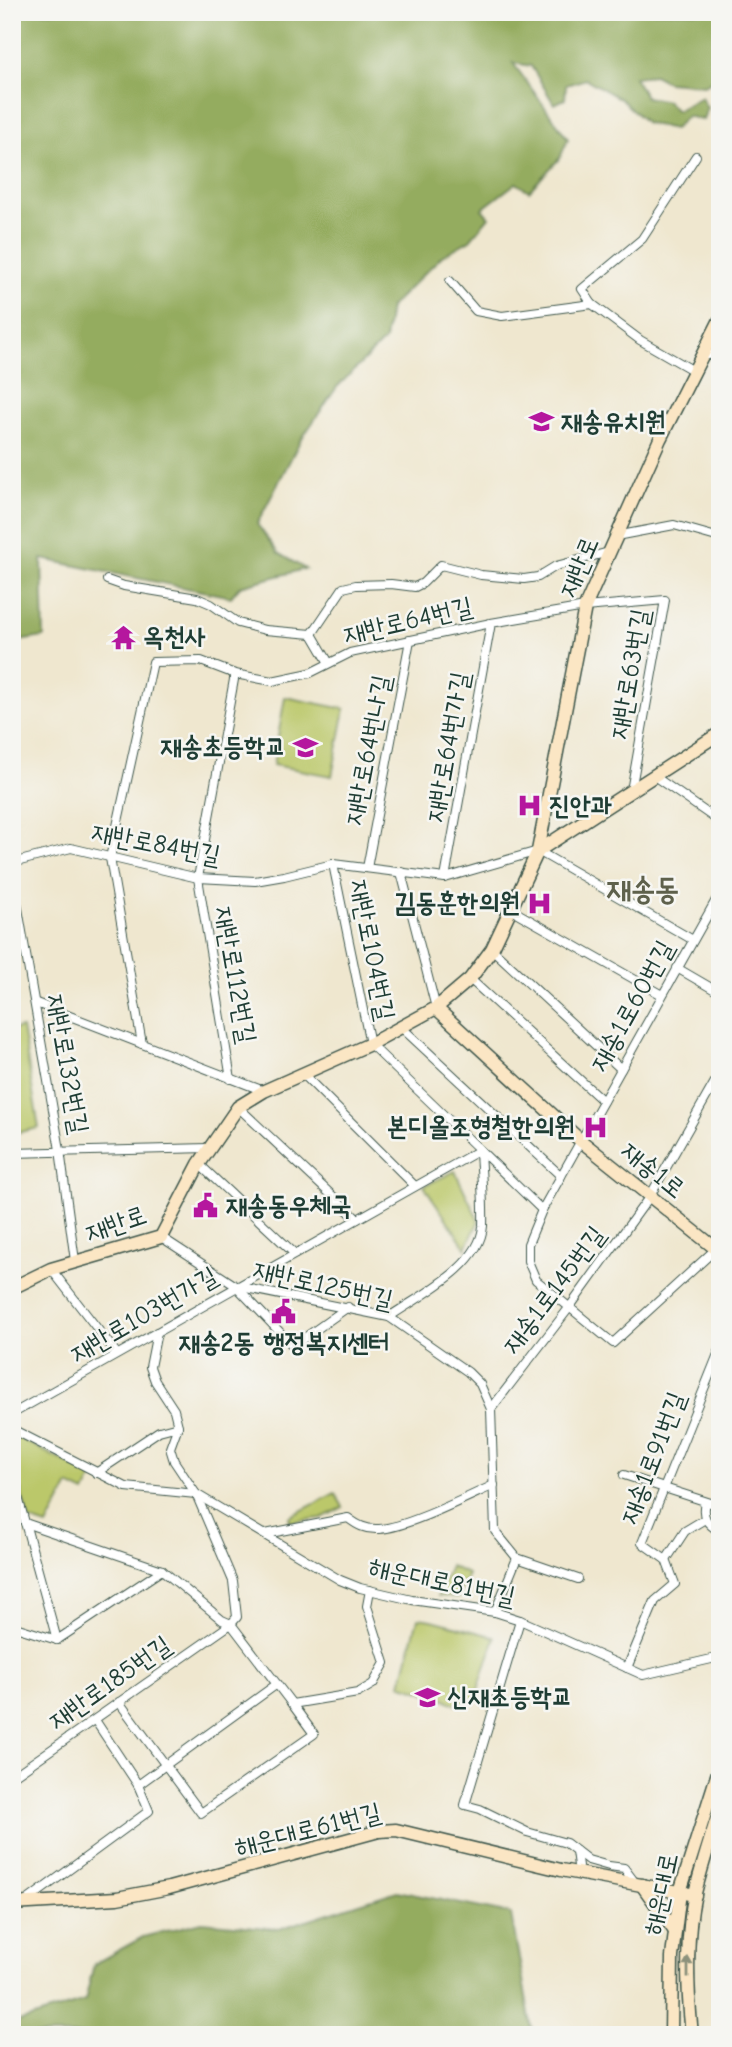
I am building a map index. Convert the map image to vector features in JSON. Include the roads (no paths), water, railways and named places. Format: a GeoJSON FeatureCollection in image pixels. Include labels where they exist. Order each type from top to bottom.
{"type":"FeatureCollection","features":[{"type":"Feature","properties":{"kind":"main road","name":"재반로"},"geometry":{"type":"LineString","coordinates":[[12,1288],[51,1269],[161,1237],[199,1164],[238,1107],[264,1091],[370,1044],[436,1008],[470,979],[492,949],[538,851],[584,607],[660,439],[720,320]]}},
{"type":"Feature","properties":{"kind":"main road"},"geometry":{"type":"LineString","coordinates":[[538,851],[720,733]]}},
{"type":"Feature","properties":{"kind":"main road","name":"재송1로"},"geometry":{"type":"LineString","coordinates":[[436,1008],[581,1141],[719,1248]]}},
{"type":"Feature","properties":{"kind":"main road","name":"해운대로"},"geometry":{"type":"LineString","coordinates":[[671,2035],[670,1992],[674,1930],[680,1892],[720,1766]]}},
{"type":"Feature","properties":{"kind":"main road","name":"해운대로"},"geometry":{"type":"LineString","coordinates":[[692,2035],[688,2000],[688,1954],[695,1895],[720,1809]]}},
{"type":"Feature","properties":{"kind":"main road","name":"해운대로61번길"},"geometry":{"type":"LineString","coordinates":[[18,1904],[117,1898],[169,1888],[379,1831],[397,1830],[695,1895]]}},
{"type":"Feature","properties":{"kind":"main road"},"geometry":{"type":"LineString","coordinates":[[640,1885],[674,1930]]}},
{"type":"Feature","properties":{"kind":"street"},"geometry":{"type":"LineString","coordinates":[[694,371],[640,340],[592,304],[582,289],[642,239],[696,156]]}},
{"type":"Feature","properties":{"kind":"street"},"geometry":{"type":"LineString","coordinates":[[450,281],[476,310],[502,316],[592,304]]}},
{"type":"Feature","properties":{"kind":"street"},"geometry":{"type":"LineString","coordinates":[[702,356],[720,353]]}},
{"type":"Feature","properties":{"kind":"street"},"geometry":{"type":"LineString","coordinates":[[617,536],[674,525],[720,538]]}},
{"type":"Feature","properties":{"kind":"street"},"geometry":{"type":"LineString","coordinates":[[312,635],[343,588],[356,584],[415,587],[423,583],[440,565],[481,575],[524,579],[538,577],[556,566],[608,552]]}},
{"type":"Feature","properties":{"kind":"street"},"geometry":{"type":"LineString","coordinates":[[107,580],[124,586],[197,598],[238,622],[256,627],[312,635]]}},
{"type":"Feature","properties":{"kind":"street","name":"재반로63번길"},"geometry":{"type":"LineString","coordinates":[[584,607],[665,600],[631,791]]}},
{"type":"Feature","properties":{"kind":"street","name":"재반로64번길"},"geometry":{"type":"LineString","coordinates":[[110,858],[153,662],[201,661],[235,674],[272,681],[310,673],[350,653],[491,623],[584,607]]}},
{"type":"Feature","properties":{"kind":"street","name":"재반로64번가길"},"geometry":{"type":"LineString","coordinates":[[445,878],[491,623]]}},
{"type":"Feature","properties":{"kind":"street"},"geometry":{"type":"LineString","coordinates":[[312,635],[329,663]]}},
{"type":"Feature","properties":{"kind":"street","name":"재반로64번나길"},"geometry":{"type":"LineString","coordinates":[[368,868],[410,640]]}},
{"type":"Feature","properties":{"kind":"street","name":"재반로112번길"},"geometry":{"type":"LineString","coordinates":[[231,1079],[198,878],[235,674]]}},
{"type":"Feature","properties":{"kind":"street"},"geometry":{"type":"LineString","coordinates":[[654,776],[720,822]]}},
{"type":"Feature","properties":{"kind":"street","name":"재반로84번길"},"geometry":{"type":"LineString","coordinates":[[12,863],[71,848],[198,878],[255,881],[333,864],[445,878],[538,851]]}},
{"type":"Feature","properties":{"kind":"street"},"geometry":{"type":"LineString","coordinates":[[538,851],[694,940]]}},
{"type":"Feature","properties":{"kind":"street"},"geometry":{"type":"LineString","coordinates":[[110,858],[142,1044]]}},
{"type":"Feature","properties":{"kind":"street","name":"재반로104번길"},"geometry":{"type":"LineString","coordinates":[[333,864],[370,1044]]}},
{"type":"Feature","properties":{"kind":"street"},"geometry":{"type":"LineString","coordinates":[[401,872],[436,1008]]}},
{"type":"Feature","properties":{"kind":"street","name":"재반로132번길"},"geometry":{"type":"LineString","coordinates":[[12,874],[60,1150],[75,1261]]}},
{"type":"Feature","properties":{"kind":"street","name":"재송1로60번길"},"geometry":{"type":"LineString","coordinates":[[719,1248],[613,1343],[536,1280],[528,1261],[528,1244],[542,1210],[720,892]]}},
{"type":"Feature","properties":{"kind":"street"},"geometry":{"type":"LineString","coordinates":[[512,910],[662,995]]}},
{"type":"Feature","properties":{"kind":"street"},"geometry":{"type":"LineString","coordinates":[[492,949],[621,1069]]}},
{"type":"Feature","properties":{"kind":"street"},"geometry":{"type":"LineString","coordinates":[[677,968],[720,993]]}},
{"type":"Feature","properties":{"kind":"street"},"geometry":{"type":"LineString","coordinates":[[470,979],[603,1101]]}},
{"type":"Feature","properties":{"kind":"street","name":"재반로112번길"},"geometry":{"type":"LineString","coordinates":[[36,1003],[264,1091]]}},
{"type":"Feature","properties":{"kind":"street"},"geometry":{"type":"LineString","coordinates":[[401,1027],[561,1175]]}},
{"type":"Feature","properties":{"kind":"street"},"geometry":{"type":"LineString","coordinates":[[370,1044],[542,1210]]}},
{"type":"Feature","properties":{"kind":"street","name":"재송1로145번길"},"geometry":{"type":"LineString","coordinates":[[491,1409],[650,1196],[720,1073]]}},
{"type":"Feature","properties":{"kind":"street"},"geometry":{"type":"LineString","coordinates":[[303,1074],[415,1186]]}},
{"type":"Feature","properties":{"kind":"street"},"geometry":{"type":"LineString","coordinates":[[238,1107],[357,1219]]}},
{"type":"Feature","properties":{"kind":"street"},"geometry":{"type":"LineString","coordinates":[[12,1153],[208,1149]]}},
{"type":"Feature","properties":{"kind":"street"},"geometry":{"type":"LineString","coordinates":[[389,1317],[459,1269],[479,1242],[483,1228],[480,1150]]}},
{"type":"Feature","properties":{"kind":"street","name":"재반로103번가길"},"geometry":{"type":"LineString","coordinates":[[12,1413],[480,1150]]}},
{"type":"Feature","properties":{"kind":"street"},"geometry":{"type":"LineString","coordinates":[[199,1164],[295,1254]]}},
{"type":"Feature","properties":{"kind":"street","name":"재반로125번길"},"geometry":{"type":"LineString","coordinates":[[161,1237],[236,1286],[389,1317],[468,1372],[480,1384],[491,1409],[495,1531],[517,1558]]}},
{"type":"Feature","properties":{"kind":"street"},"geometry":{"type":"LineString","coordinates":[[51,1269],[117,1354]]}},
{"type":"Feature","properties":{"kind":"street"},"geometry":{"type":"LineString","coordinates":[[236,1286],[292,1346],[348,1307]]}},
{"type":"Feature","properties":{"kind":"street"},"geometry":{"type":"LineString","coordinates":[[157,1332],[150,1367],[155,1381],[174,1410],[178,1426],[170,1448],[174,1461],[196,1494],[233,1581],[237,1618],[231,1623]]}},
{"type":"Feature","properties":{"kind":"street","name":"재송1로91번길"},"geometry":{"type":"LineString","coordinates":[[666,1560],[642,1543],[720,1349]]}},
{"type":"Feature","properties":{"kind":"street"},"geometry":{"type":"LineString","coordinates":[[96,1474],[159,1431],[178,1426]]}},
{"type":"Feature","properties":{"kind":"street","name":"해운대로81번길"},"geometry":{"type":"LineString","coordinates":[[12,1429],[126,1487],[196,1494],[340,1580],[370,1590],[412,1600],[495,1612],[520,1620],[643,1675],[720,1657]]}},
{"type":"Feature","properties":{"kind":"street"},"geometry":{"type":"LineString","coordinates":[[12,1475],[57,1640]]}},
{"type":"Feature","properties":{"kind":"street"},"geometry":{"type":"LineString","coordinates":[[624,1475],[720,1507]]}},
{"type":"Feature","properties":{"kind":"street"},"geometry":{"type":"LineString","coordinates":[[264,1534],[348,1518],[360,1527],[379,1529],[399,1525],[494,1485]]}},
{"type":"Feature","properties":{"kind":"street"},"geometry":{"type":"LineString","coordinates":[[705,1502],[702,1512],[705,1519],[708,1525],[720,1532]]}},
{"type":"Feature","properties":{"kind":"street"},"geometry":{"type":"LineString","coordinates":[[627,1668],[654,1601],[675,1584],[666,1560],[685,1531],[705,1519]]}},
{"type":"Feature","properties":{"kind":"street"},"geometry":{"type":"LineString","coordinates":[[25,1523],[162,1570],[222,1620],[231,1623],[314,1734],[201,1813],[119,1703]]}},
{"type":"Feature","properties":{"kind":"street"},"geometry":{"type":"LineString","coordinates":[[495,1612],[517,1558],[578,1579]]}},
{"type":"Feature","properties":{"kind":"street"},"geometry":{"type":"LineString","coordinates":[[57,1640],[162,1570]]}},
{"type":"Feature","properties":{"kind":"street"},"geometry":{"type":"LineString","coordinates":[[292,1704],[358,1693],[373,1684],[385,1663],[368,1606],[370,1590]]}},
{"type":"Feature","properties":{"kind":"street"},"geometry":{"type":"LineString","coordinates":[[520,1620],[466,1805],[527,1832],[566,1843],[588,1860],[624,1868],[640,1885]]}},
{"type":"Feature","properties":{"kind":"street","name":"재반로185번길"},"geometry":{"type":"LineString","coordinates":[[12,1777],[231,1623]]}},
{"type":"Feature","properties":{"kind":"street"},"geometry":{"type":"LineString","coordinates":[[12,1626],[57,1640]]}},
{"type":"Feature","properties":{"kind":"street"},"geometry":{"type":"LineString","coordinates":[[138,1785],[277,1684]]}},
{"type":"Feature","properties":{"kind":"street"},"geometry":{"type":"LineString","coordinates":[[18,1904],[149,1811],[138,1785],[95,1720]]}},
{"type":"Feature","properties":{"kind":"street"},"geometry":{"type":"LineString","coordinates":[[576,1851],[577,1870]]}},
{"type":"Feature","properties":{"kind":"street"},"geometry":{"type":"LineString","coordinates":[[577,1870],[588,1860]]}},
{"type":"Feature","properties":{"kind":"place","name":"재송유치원"},"geometry":{"type":"Point","coordinates":[541,422]}},
{"type":"Feature","properties":{"kind":"place","name":"옥천사"},"geometry":{"type":"Point","coordinates":[123,637]}},
{"type":"Feature","properties":{"kind":"place","name":"재송초등학교"},"geometry":{"type":"Point","coordinates":[306,747]}},
{"type":"Feature","properties":{"kind":"place","name":"진안과"},"geometry":{"type":"Point","coordinates":[529,806]}},
{"type":"Feature","properties":{"kind":"place","name":"김동훈한의원"},"geometry":{"type":"Point","coordinates":[540,903]}},
{"type":"Feature","properties":{"kind":"place","name":"본디올조형철한의원"},"geometry":{"type":"Point","coordinates":[595,1127]}},
{"type":"Feature","properties":{"kind":"place","name":"재송동우체국"},"geometry":{"type":"Point","coordinates":[206,1206]}},
{"type":"Feature","properties":{"kind":"place","name":"재송2동 행정복지센터"},"geometry":{"type":"Point","coordinates":[284,1311]}},
{"type":"Feature","properties":{"kind":"place","name":"신재초등학교"},"geometry":{"type":"Point","coordinates":[427,1697]}},
{"type":"Feature","properties":{"kind":"district","name":"재송동"},"geometry":{"type":"Point","coordinates":[643,889]}}]}
